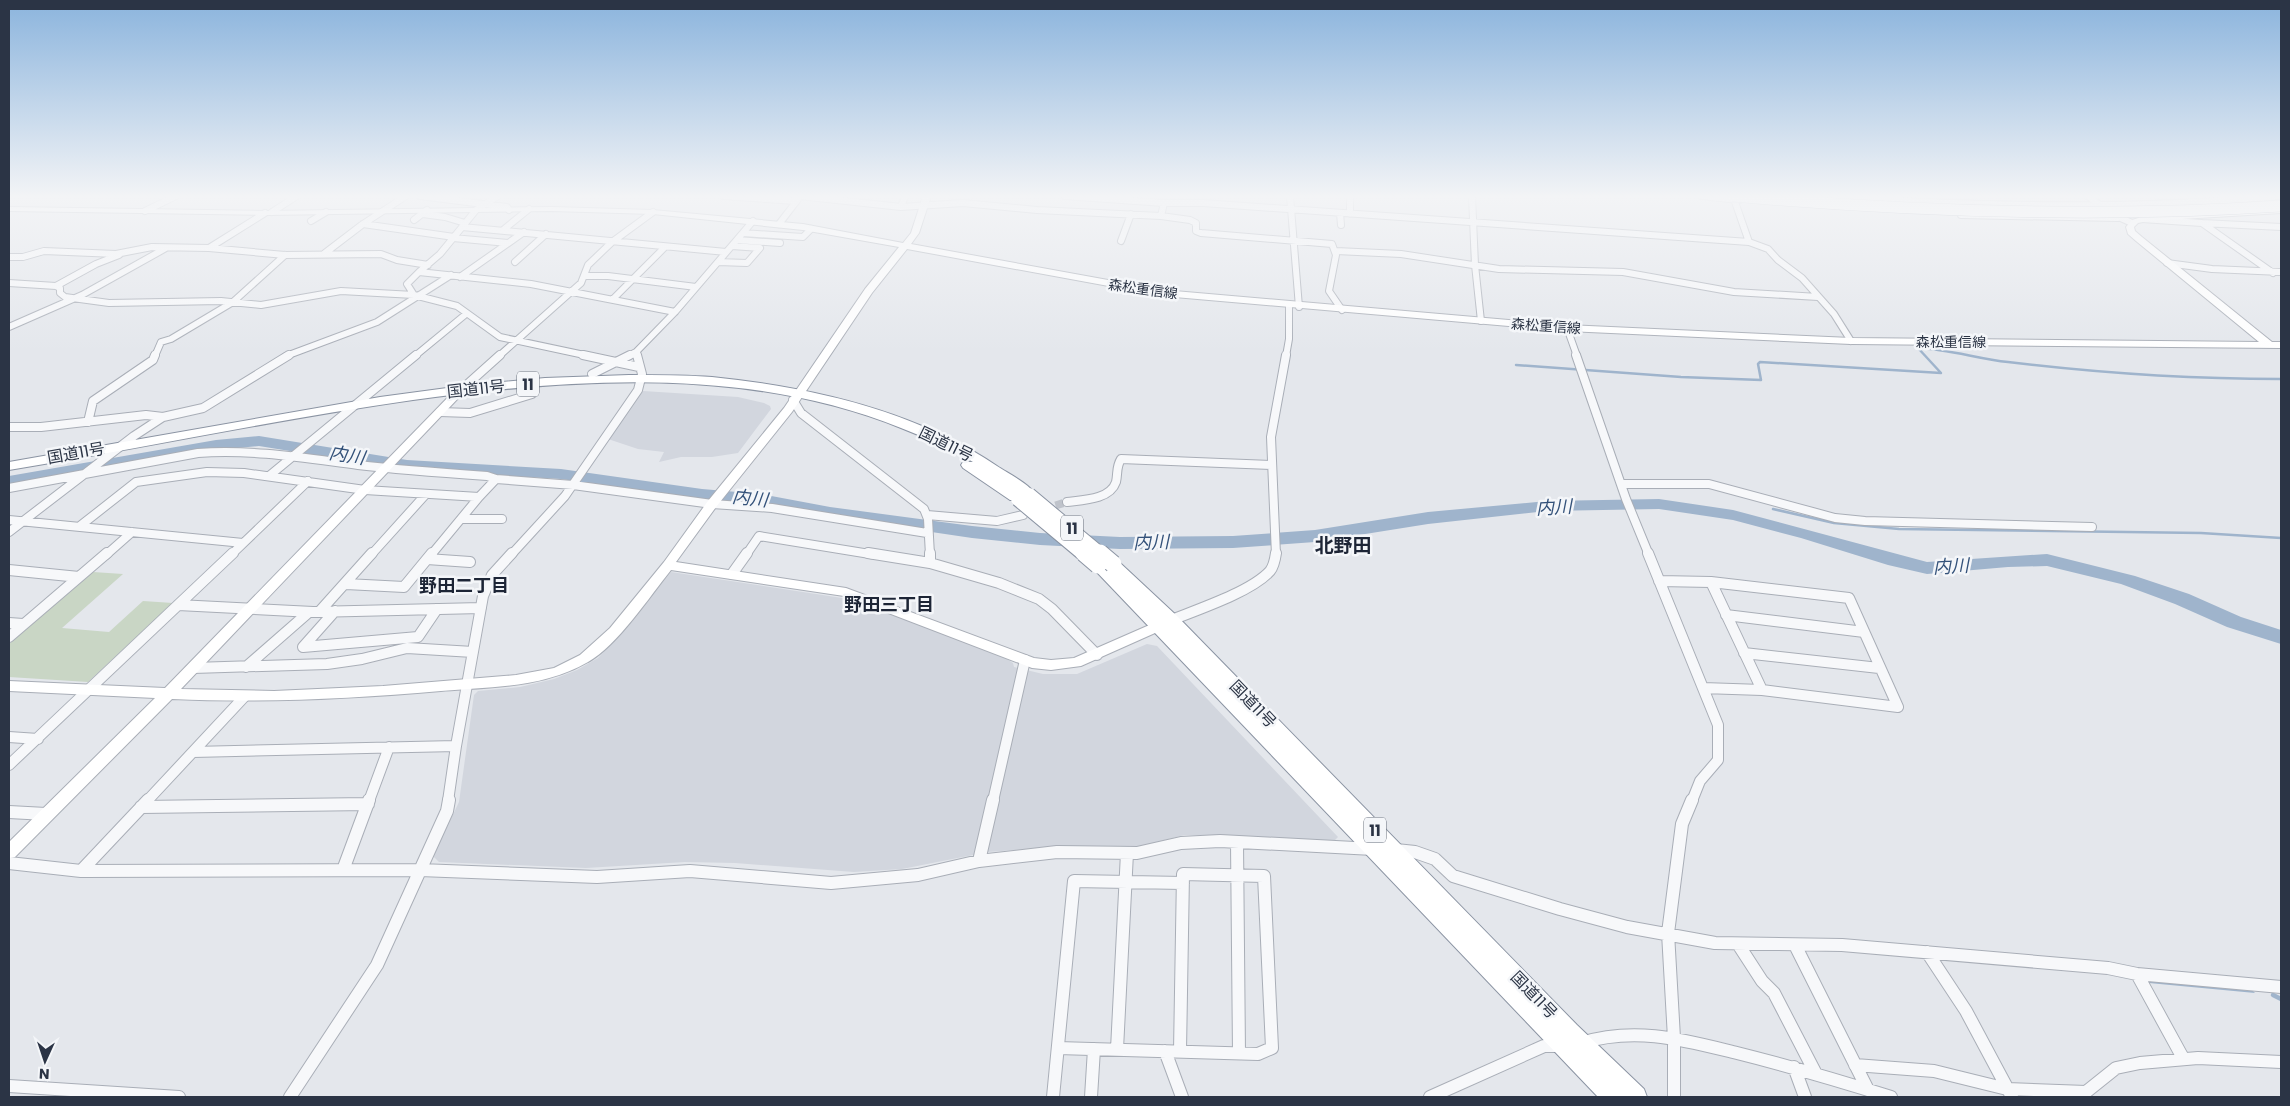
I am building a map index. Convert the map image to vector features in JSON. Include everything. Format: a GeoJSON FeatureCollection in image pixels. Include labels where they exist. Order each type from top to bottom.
{"type":"FeatureCollection","features":[{"type":"Feature","properties":{"kind":"highway","name":"国道11号"},"geometry":{"type":"LineString","coordinates":[[9,474],[457,394],[533,390],[640,377]]}},
{"type":"Feature","properties":{"kind":"highway","name":"国道11号"},"geometry":{"type":"LineString","coordinates":[[9,466],[354,405],[598,379],[640,377],[708,388],[795,397],[860,417],[912,436],[957,458],[1023,497],[1105,564],[1395,850],[1572,1045],[1613,1097]]}},
{"type":"Feature","properties":{"kind":"highway","name":"国道11号"},"geometry":{"type":"LineString","coordinates":[[1165,623],[1373,849],[1572,1045],[1636,1097]]}},
{"type":"Feature","properties":{"kind":"street"},"geometry":{"type":"LineString","coordinates":[[9,283],[56,286],[96,264],[123,254],[149,248]]}},
{"type":"Feature","properties":{"kind":"street"},"geometry":{"type":"LineString","coordinates":[[161,248],[209,248],[285,255],[325,253],[381,254],[397,260],[428,265]]}},
{"type":"Feature","properties":{"kind":"street"},"geometry":{"type":"LineString","coordinates":[[9,326],[74,299],[166,248]]}},
{"type":"Feature","properties":{"kind":"street"},"geometry":{"type":"LineString","coordinates":[[325,253],[332,248]]}},
{"type":"Feature","properties":{"kind":"street"},"geometry":{"type":"LineString","coordinates":[[416,296],[409,290],[407,284],[444,248]]}},
{"type":"Feature","properties":{"kind":"street"},"geometry":{"type":"LineString","coordinates":[[460,277],[501,248]]}},
{"type":"Feature","properties":{"kind":"street"},"geometry":{"type":"LineString","coordinates":[[515,262],[531,248]]}},
{"type":"Feature","properties":{"kind":"street"},"geometry":{"type":"LineString","coordinates":[[9,852],[170,692],[457,394],[581,283],[588,265],[606,248]]}},
{"type":"Feature","properties":{"kind":"street"},"geometry":{"type":"LineString","coordinates":[[612,299],[664,248]]}},
{"type":"Feature","properties":{"kind":"street"},"geometry":{"type":"LineString","coordinates":[[672,248],[726,252]]}},
{"type":"Feature","properties":{"kind":"street"},"geometry":{"type":"LineString","coordinates":[[592,374],[636,352],[675,312],[730,248]]}},
{"type":"Feature","properties":{"kind":"street"},"geometry":{"type":"LineString","coordinates":[[718,262],[747,263],[760,248],[755,248]]}},
{"type":"Feature","properties":{"kind":"street"},"geometry":{"type":"LineString","coordinates":[[9,686],[245,696],[373,692],[467,685],[557,672],[585,658],[615,631],[668,565],[722,491],[795,397],[868,291],[905,248]]}},
{"type":"Feature","properties":{"kind":"street","name":"森松重信線"},"geometry":{"type":"LineString","coordinates":[[914,248],[1120,287],[1289,306],[1567,328],[1851,341],[2281,345]]}},
{"type":"Feature","properties":{"kind":"street"},"geometry":{"type":"LineString","coordinates":[[1295,248],[1299,306]]}},
{"type":"Feature","properties":{"kind":"street"},"geometry":{"type":"LineString","coordinates":[[1334,248],[1336,251],[1335,267],[1329,288],[1342,310]]}},
{"type":"Feature","properties":{"kind":"street"},"geometry":{"type":"LineString","coordinates":[[1474,248],[1481,321]]}},
{"type":"Feature","properties":{"kind":"street"},"geometry":{"type":"LineString","coordinates":[[1764,248],[1802,278],[1834,314],[1851,341]]}},
{"type":"Feature","properties":{"kind":"street"},"geometry":{"type":"LineString","coordinates":[[2149,248],[2268,344]]}},
{"type":"Feature","properties":{"kind":"street"},"geometry":{"type":"LineString","coordinates":[[2237,248],[2273,273]]}},
{"type":"Feature","properties":{"kind":"street"},"geometry":{"type":"LineString","coordinates":[[9,257],[23,257],[44,251],[123,254]]}},
{"type":"Feature","properties":{"kind":"street"},"geometry":{"type":"LineString","coordinates":[[1336,251],[1401,254],[1516,269],[1623,272],[1734,292],[1818,297]]}},
{"type":"Feature","properties":{"kind":"street"},"geometry":{"type":"LineString","coordinates":[[88,422],[93,401],[153,360],[161,342],[171,339],[233,302],[285,255]]}},
{"type":"Feature","properties":{"kind":"street"},"geometry":{"type":"LineString","coordinates":[[2167,263],[2212,269],[2281,272]]}},
{"type":"Feature","properties":{"kind":"street"},"geometry":{"type":"LineString","coordinates":[[420,272],[571,291],[675,312]]}},
{"type":"Feature","properties":{"kind":"street"},"geometry":{"type":"LineString","coordinates":[[9,427],[41,428],[146,415],[163,417],[203,408],[286,356],[377,322],[451,275]]}},
{"type":"Feature","properties":{"kind":"street"},"geometry":{"type":"LineString","coordinates":[[584,276],[631,279],[696,287]]}},
{"type":"Feature","properties":{"kind":"street"},"geometry":{"type":"LineString","coordinates":[[56,286],[60,288],[60,293],[74,299],[109,302],[233,302],[251,305],[272,305],[341,291],[416,296],[456,306],[500,337],[614,362],[640,377]]}},
{"type":"Feature","properties":{"kind":"street"},"geometry":{"type":"LineString","coordinates":[[668,565],[846,592],[1032,663],[1066,665],[1098,654],[1263,579],[1271,570],[1276,558],[1271,465],[1274,413],[1289,339],[1289,306]]}},
{"type":"Feature","properties":{"kind":"street"},"geometry":{"type":"LineString","coordinates":[[269,476],[466,314]]}},
{"type":"Feature","properties":{"kind":"street"},"geometry":{"type":"LineString","coordinates":[[1567,328],[1628,503],[1718,725],[1718,760],[1700,781],[1682,824],[1668,933],[1674,1038],[1674,1097]]}},
{"type":"Feature","properties":{"kind":"street"},"geometry":{"type":"LineString","coordinates":[[290,1097],[377,965],[447,811],[456,746],[483,596],[492,574],[577,479],[640,377],[636,352]]}},
{"type":"Feature","properties":{"kind":"street"},"geometry":{"type":"LineString","coordinates":[[440,412],[470,413],[532,394],[533,390]]}},
{"type":"Feature","properties":{"kind":"street"},"geometry":{"type":"LineString","coordinates":[[795,397],[801,413],[924,509],[927,517],[930,564]]}},
{"type":"Feature","properties":{"kind":"street"},"geometry":{"type":"LineString","coordinates":[[9,532],[163,417]]}},
{"type":"Feature","properties":{"kind":"street"},"geometry":{"type":"LineString","coordinates":[[9,488],[213,451],[244,450],[296,454],[487,476],[496,479],[577,479],[713,503],[772,508],[927,531]]}},
{"type":"Feature","properties":{"kind":"street"},"geometry":{"type":"LineString","coordinates":[[1068,502],[1105,494],[1112,490],[1116,484],[1115,468],[1121,458],[1271,465]]}},
{"type":"Feature","properties":{"kind":"street"},"geometry":{"type":"LineString","coordinates":[[80,526],[136,482],[207,472],[269,476],[365,490],[479,498]]}},
{"type":"Feature","properties":{"kind":"street"},"geometry":{"type":"LineString","coordinates":[[346,584],[404,587],[496,479]]}},
{"type":"Feature","properties":{"kind":"street"},"geometry":{"type":"LineString","coordinates":[[9,765],[308,482]]}},
{"type":"Feature","properties":{"kind":"street"},"geometry":{"type":"LineString","coordinates":[[1621,484],[1709,484],[1835,518],[2092,527]]}},
{"type":"Feature","properties":{"kind":"street"},"geometry":{"type":"LineString","coordinates":[[320,611],[426,494]]}},
{"type":"Feature","properties":{"kind":"street"},"geometry":{"type":"LineString","coordinates":[[927,517],[997,521],[1023,516]]}},
{"type":"Feature","properties":{"kind":"street"},"geometry":{"type":"LineString","coordinates":[[461,519],[502,519]]}},
{"type":"Feature","properties":{"kind":"street"},"geometry":{"type":"LineString","coordinates":[[9,520],[243,543]]}},
{"type":"Feature","properties":{"kind":"street"},"geometry":{"type":"LineString","coordinates":[[9,637],[132,532]]}},
{"type":"Feature","properties":{"kind":"street"},"geometry":{"type":"LineString","coordinates":[[732,574],[759,536],[930,564],[984,578],[1039,599],[1052,609],[1098,654]]}},
{"type":"Feature","properties":{"kind":"street"},"geometry":{"type":"LineString","coordinates":[[427,559],[470,562]]}},
{"type":"Feature","properties":{"kind":"street"},"geometry":{"type":"LineString","coordinates":[[9,570],[78,577]]}},
{"type":"Feature","properties":{"kind":"street"},"geometry":{"type":"LineString","coordinates":[[1659,580],[1711,582],[1848,598],[1898,707],[1762,690],[1702,688]]}},
{"type":"Feature","properties":{"kind":"street"},"geometry":{"type":"LineString","coordinates":[[1711,582],[1762,690]]}},
{"type":"Feature","properties":{"kind":"street"},"geometry":{"type":"LineString","coordinates":[[178,605],[309,612],[481,608]]}},
{"type":"Feature","properties":{"kind":"street"},"geometry":{"type":"LineString","coordinates":[[335,611],[303,647],[418,637],[437,609]]}},
{"type":"Feature","properties":{"kind":"street"},"geometry":{"type":"LineString","coordinates":[[246,667],[309,612]]}},
{"type":"Feature","properties":{"kind":"street"},"geometry":{"type":"LineString","coordinates":[[1726,615],[1864,632]]}},
{"type":"Feature","properties":{"kind":"street"},"geometry":{"type":"LineString","coordinates":[[9,623],[23,624]]}},
{"type":"Feature","properties":{"kind":"street"},"geometry":{"type":"LineString","coordinates":[[193,668],[344,662],[407,648],[473,652]]}},
{"type":"Feature","properties":{"kind":"street"},"geometry":{"type":"LineString","coordinates":[[1744,653],[1879,668]]}},
{"type":"Feature","properties":{"kind":"street"},"geometry":{"type":"LineString","coordinates":[[979,861],[1025,660]]}},
{"type":"Feature","properties":{"kind":"street"},"geometry":{"type":"LineString","coordinates":[[81,872],[245,696]]}},
{"type":"Feature","properties":{"kind":"street"},"geometry":{"type":"LineString","coordinates":[[9,737],[38,739]]}},
{"type":"Feature","properties":{"kind":"street"},"geometry":{"type":"LineString","coordinates":[[193,752],[456,746]]}},
{"type":"Feature","properties":{"kind":"street"},"geometry":{"type":"LineString","coordinates":[[343,870],[388,747]]}},
{"type":"Feature","properties":{"kind":"street"},"geometry":{"type":"LineString","coordinates":[[141,807],[368,804]]}},
{"type":"Feature","properties":{"kind":"street"},"geometry":{"type":"LineString","coordinates":[[9,812],[46,814]]}},
{"type":"Feature","properties":{"kind":"street"},"geometry":{"type":"LineString","coordinates":[[9,863],[81,872],[420,870],[597,877],[690,870],[831,883],[918,875],[979,861],[1057,852],[1137,853],[1181,843],[1220,841],[1395,850],[1415,852],[1435,859],[1453,876],[1500,891],[1627,927],[1716,943],[1842,945],[2108,968],[2137,974],[2281,987]]}},
{"type":"Feature","properties":{"kind":"street"},"geometry":{"type":"LineString","coordinates":[[1237,843],[1239,1053]]}},
{"type":"Feature","properties":{"kind":"street"},"geometry":{"type":"LineString","coordinates":[[1117,1049],[1127,853]]}},
{"type":"Feature","properties":{"kind":"street"},"geometry":{"type":"LineString","coordinates":[[1058,1048],[1258,1054],[1272,1048],[1264,876],[1183,874],[1180,1051]]}},
{"type":"Feature","properties":{"kind":"street"},"geometry":{"type":"LineString","coordinates":[[1053,1097],[1074,881],[1183,884]]}},
{"type":"Feature","properties":{"kind":"street"},"geometry":{"type":"LineString","coordinates":[[1738,944],[1762,980],[1774,993],[1816,1074]]}},
{"type":"Feature","properties":{"kind":"street"},"geometry":{"type":"LineString","coordinates":[[1796,945],[1868,1090]]}},
{"type":"Feature","properties":{"kind":"street"},"geometry":{"type":"LineString","coordinates":[[1927,952],[1966,1011],[2010,1093]]}},
{"type":"Feature","properties":{"kind":"street"},"geometry":{"type":"LineString","coordinates":[[2137,974],[2183,1058]]}},
{"type":"Feature","properties":{"kind":"street"},"geometry":{"type":"LineString","coordinates":[[1430,1097],[1544,1046],[1572,1045],[1603,1036],[1637,1034],[1674,1038],[1794,1067],[1891,1097]]}},
{"type":"Feature","properties":{"kind":"street"},"geometry":{"type":"LineString","coordinates":[[1090,1097],[1094,1049]]}},
{"type":"Feature","properties":{"kind":"street"},"geometry":{"type":"LineString","coordinates":[[1165,1051],[1182,1097]]}},
{"type":"Feature","properties":{"kind":"street"},"geometry":{"type":"LineString","coordinates":[[1855,1064],[1934,1071],[2010,1093],[2086,1092],[2116,1068],[2183,1058],[2281,1062]]}},
{"type":"Feature","properties":{"kind":"street"},"geometry":{"type":"LineString","coordinates":[[1794,1067],[1805,1097]]}},
{"type":"Feature","properties":{"kind":"street"},"geometry":{"type":"LineString","coordinates":[[9,1086],[179,1097]]}},
{"type":"Feature","properties":{"kind":"shaded area"},"geometry":{"type":"Polygon","coordinates":[[[643,391],[738,397],[764,403],[770,406],[771,409],[738,453],[712,457],[681,457],[659,462],[664,452],[638,449],[608,439],[643,391]]]}},
{"type":"Feature","properties":{"kind":"shaded area"},"geometry":{"type":"Polygon","coordinates":[[[671,572],[862,601],[1002,656],[1013,663],[1014,667],[1043,674],[1077,674],[1147,644],[1157,646],[1338,837],[1332,843],[1277,841],[1229,835],[1184,835],[1137,847],[1056,847],[988,852],[902,869],[854,872],[735,863],[685,862],[586,868],[439,862],[433,856],[459,802],[474,695],[478,691],[520,687],[554,679],[577,670],[598,658],[623,631],[671,572]]]}},
{"type":"Feature","properties":{"kind":"green space"},"geometry":{"type":"Polygon","coordinates":[[[93,572],[123,574],[62,628],[109,632],[143,601],[173,603],[88,682],[9,677],[9,644],[93,572]]]}},
{"type":"Feature","properties":{"kind":"water"},"geometry":{"type":"Polygon","coordinates":[[[2147,981],[2253,991],[2255,993],[2149,983],[2147,981]]]}},
{"type":"Feature","properties":{"kind":"waterway"},"geometry":{"type":"LineString","coordinates":[[1516,365],[1681,377],[1761,380],[1758,364],[1760,362],[1941,373],[1918,348],[1941,350],[2008,362],[2110,372],[2178,377],[2281,379]]}},
{"type":"Feature","properties":{"kind":"waterway","name":"内川"},"geometry":{"type":"LineString","coordinates":[[9,481],[216,445],[259,441],[407,465],[561,474],[702,494],[761,499],[830,512],[912,522],[972,532],[1040,539],[1120,543],[1233,542],[1315,536],[1428,518],[1547,506],[1659,504],[1733,515],[1808,534],[1895,561],[1927,568],[2008,561],[2047,560],[2128,580],[2182,599],[2234,622],[2281,637]]}},
{"type":"Feature","properties":{"kind":"waterway"},"geometry":{"type":"LineString","coordinates":[[1773,509],[1834,523],[1899,529],[2201,533],[2281,538]]}},
{"type":"Feature","properties":{"kind":"waterway"},"geometry":{"type":"LineString","coordinates":[[2273,995],[2281,999]]}},
{"type":"Feature","properties":{"kind":"tunnel"},"geometry":{"type":"LineString","coordinates":[[1044,509],[1067,502]]}},
{"type":"Feature","properties":{"kind":"district","name":"北野田"},"geometry":{"type":"Point","coordinates":[1343,545]}},
{"type":"Feature","properties":{"kind":"district","name":"野田二丁目"},"geometry":{"type":"Point","coordinates":[464,585]}},
{"type":"Feature","properties":{"kind":"district","name":"野田三丁目"},"geometry":{"type":"Point","coordinates":[889,604]}}]}
